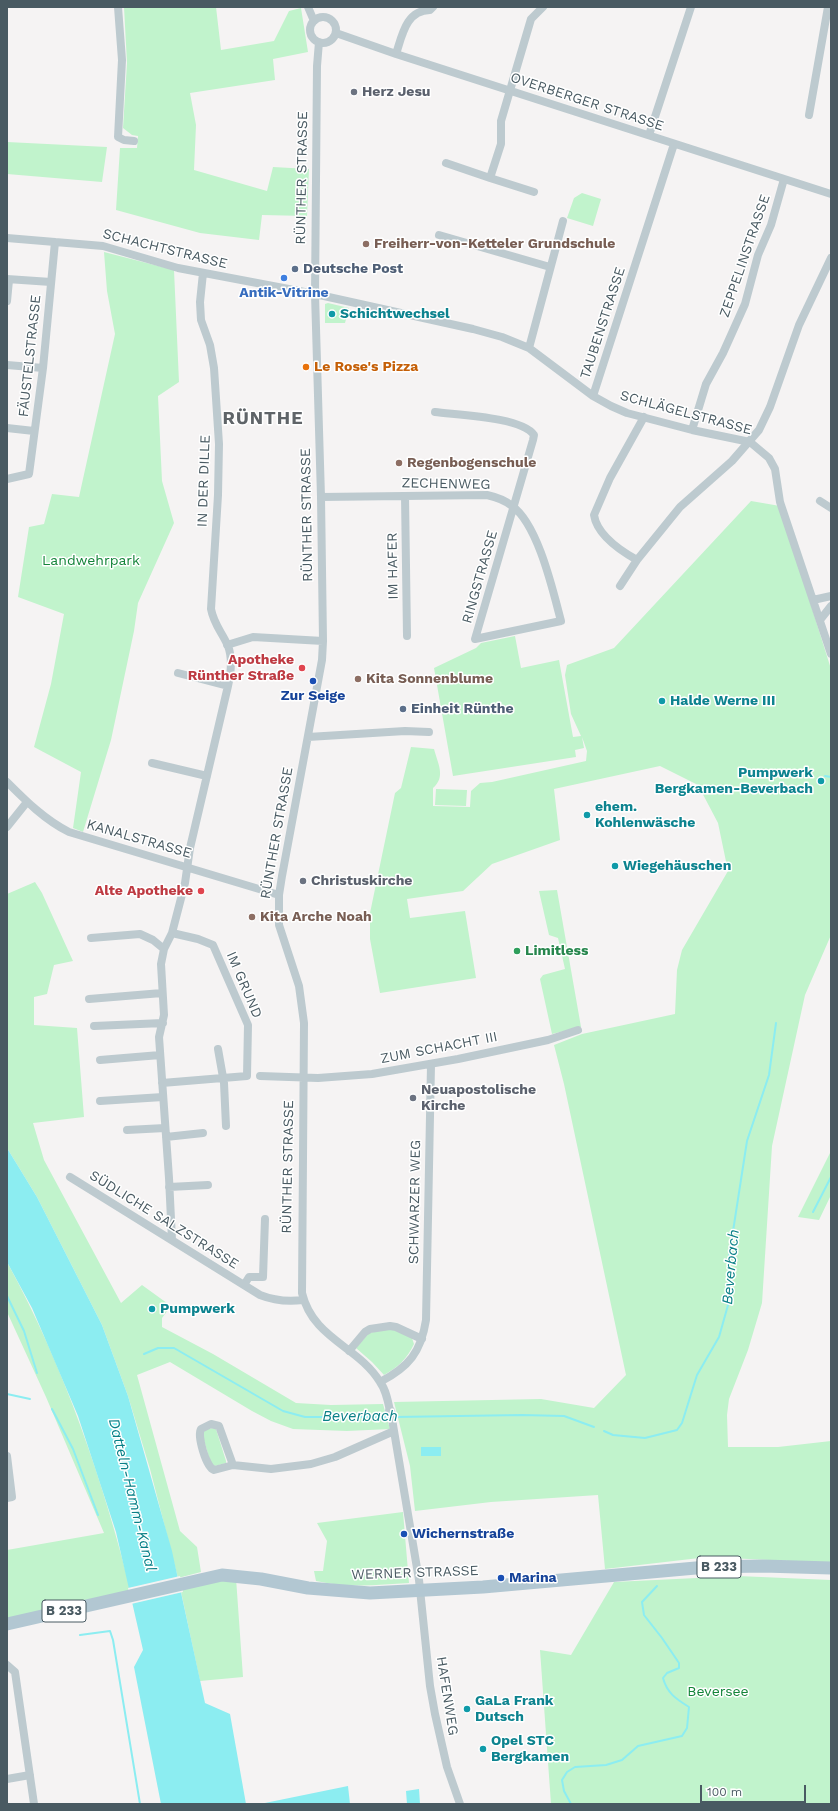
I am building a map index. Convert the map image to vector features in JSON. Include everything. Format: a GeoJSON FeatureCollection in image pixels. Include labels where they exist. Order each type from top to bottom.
{"type":"FeatureCollection","features":[{"type":"Feature","properties":{"kind":"main road","name":"WERNER STRASSE"},"geometry":{"type":"LineString","coordinates":[[7,1624],[222,1575],[246,1576],[308,1588],[370,1593],[495,1586],[707,1567],[763,1566],[831,1568]]}},
{"type":"Feature","properties":{"kind":"street"},"geometry":{"type":"LineString","coordinates":[[118,7],[122,60],[118,137],[124,140],[134,141]]}},
{"type":"Feature","properties":{"kind":"street","name":"RÜNTHER STRASSE"},"geometry":{"type":"LineString","coordinates":[[308,7],[314,20],[311,27],[311,34],[313,38],[319,42],[317,66],[315,294],[321,497],[323,641],[322,660],[279,895],[279,925],[299,986],[302,1003],[304,1077],[301,1268],[303,1300],[310,1314],[322,1330],[373,1372],[380,1382],[391,1415],[421,1591]]}},
{"type":"Feature","properties":{"kind":"street"},"geometry":{"type":"LineString","coordinates":[[396,54],[408,22],[420,11],[430,10],[433,7]]}},
{"type":"Feature","properties":{"kind":"street"},"geometry":{"type":"LineString","coordinates":[[490,178],[501,144],[501,122],[531,19],[543,7]]}},
{"type":"Feature","properties":{"kind":"street"},"geometry":{"type":"LineString","coordinates":[[649,135],[691,7]]}},
{"type":"Feature","properties":{"kind":"street"},"geometry":{"type":"LineString","coordinates":[[810,115],[828,7]]}},
{"type":"Feature","properties":{"kind":"street"},"geometry":{"type":"LineString","coordinates":[[314,20],[321,17],[330,19],[336,26],[336,33],[329,41],[319,42]]}},
{"type":"Feature","properties":{"kind":"street","name":"OVERBERGER STRASSE"},"geometry":{"type":"LineString","coordinates":[[336,33],[396,54],[831,194]]}},
{"type":"Feature","properties":{"kind":"street","name":"TAUBENSTRASSE"},"geometry":{"type":"LineString","coordinates":[[593,396],[674,144]]}},
{"type":"Feature","properties":{"kind":"street"},"geometry":{"type":"LineString","coordinates":[[446,163],[534,192]]}},
{"type":"Feature","properties":{"kind":"street","name":"ZEPPELINSTRASSE"},"geometry":{"type":"LineString","coordinates":[[692,430],[706,384],[723,353],[745,304],[758,255],[771,225],[784,179]]}},
{"type":"Feature","properties":{"kind":"street"},"geometry":{"type":"LineString","coordinates":[[529,348],[562,221]]}},
{"type":"Feature","properties":{"kind":"street"},"geometry":{"type":"LineString","coordinates":[[439,235],[550,267]]}},
{"type":"Feature","properties":{"kind":"street","name":"SCHACHTSTRASSE"},"geometry":{"type":"LineString","coordinates":[[7,238],[103,246],[203,273],[315,294]]}},
{"type":"Feature","properties":{"kind":"street","name":"FÄUSTELSTRASSE"},"geometry":{"type":"LineString","coordinates":[[7,479],[29,474],[55,242]]}},
{"type":"Feature","properties":{"kind":"street"},"geometry":{"type":"LineString","coordinates":[[620,586],[637,560],[680,507],[732,461],[750,442],[765,419],[799,325],[831,258]]}},
{"type":"Feature","properties":{"kind":"street","name":"IN DER DILLE"},"geometry":{"type":"LineString","coordinates":[[172,1240],[159,1037],[164,1015],[161,964],[164,949],[172,933],[185,883],[186,866],[228,686],[231,664],[227,645],[215,626],[211,609],[218,495],[219,444],[214,368],[210,345],[201,320],[200,302],[203,273]]}},
{"type":"Feature","properties":{"kind":"street"},"geometry":{"type":"LineString","coordinates":[[7,301],[8,280],[51,282]]}},
{"type":"Feature","properties":{"kind":"street","name":"SCHLÄGELSTRASSE"},"geometry":{"type":"LineString","coordinates":[[315,294],[473,329],[502,337],[529,348],[593,396],[611,406],[692,430],[750,442],[769,458],[774,469],[780,502],[831,654]]}},
{"type":"Feature","properties":{"kind":"street"},"geometry":{"type":"LineString","coordinates":[[7,365],[42,368]]}},
{"type":"Feature","properties":{"kind":"street"},"geometry":{"type":"LineString","coordinates":[[435,412],[502,420],[526,427],[531,430],[534,435],[533,440],[513,506]]}},
{"type":"Feature","properties":{"kind":"street"},"geometry":{"type":"LineString","coordinates":[[637,560],[625,553],[612,542],[598,525],[594,515],[610,478],[644,417]]}},
{"type":"Feature","properties":{"kind":"street"},"geometry":{"type":"LineString","coordinates":[[7,428],[34,431]]}},
{"type":"Feature","properties":{"kind":"street","name":"ZECHENWEG"},"geometry":{"type":"LineString","coordinates":[[321,497],[487,495],[503,500],[513,506],[527,522],[547,569],[561,622]]}},
{"type":"Feature","properties":{"kind":"street","name":"IM HAFER"},"geometry":{"type":"LineString","coordinates":[[405,496],[407,636]]}},
{"type":"Feature","properties":{"kind":"street"},"geometry":{"type":"LineString","coordinates":[[820,501],[831,508]]}},
{"type":"Feature","properties":{"kind":"street","name":"RINGSTRASSE"},"geometry":{"type":"LineString","coordinates":[[513,506],[475,639],[561,622]]}},
{"type":"Feature","properties":{"kind":"street"},"geometry":{"type":"LineString","coordinates":[[813,600],[831,596]]}},
{"type":"Feature","properties":{"kind":"street"},"geometry":{"type":"LineString","coordinates":[[820,620],[831,606]]}},
{"type":"Feature","properties":{"kind":"street"},"geometry":{"type":"LineString","coordinates":[[227,645],[253,637],[323,641]]}},
{"type":"Feature","properties":{"kind":"street"},"geometry":{"type":"LineString","coordinates":[[178,673],[228,686]]}},
{"type":"Feature","properties":{"kind":"street"},"geometry":{"type":"LineString","coordinates":[[308,738],[405,731],[429,732]]}},
{"type":"Feature","properties":{"kind":"street"},"geometry":{"type":"LineString","coordinates":[[152,763],[207,776]]}},
{"type":"Feature","properties":{"kind":"street","name":"KANALSTRASSE"},"geometry":{"type":"LineString","coordinates":[[7,782],[27,802],[54,824],[69,832],[279,895]]}},
{"type":"Feature","properties":{"kind":"street"},"geometry":{"type":"LineString","coordinates":[[7,827],[27,802]]}},
{"type":"Feature","properties":{"kind":"street","name":"IM GRUND"},"geometry":{"type":"LineString","coordinates":[[162,1083],[247,1076],[248,1025],[212,945],[198,939],[172,933]]}},
{"type":"Feature","properties":{"kind":"street"},"geometry":{"type":"LineString","coordinates":[[91,938],[140,934],[153,940],[164,949]]}},
{"type":"Feature","properties":{"kind":"street"},"geometry":{"type":"LineString","coordinates":[[89,999],[162,993]]}},
{"type":"Feature","properties":{"kind":"street"},"geometry":{"type":"LineString","coordinates":[[94,1026],[163,1023]]}},
{"type":"Feature","properties":{"kind":"street","name":"ZUM SCHACHT III"},"geometry":{"type":"LineString","coordinates":[[304,1077],[318,1078],[372,1074],[431,1065],[548,1040],[578,1030]]}},
{"type":"Feature","properties":{"kind":"street"},"geometry":{"type":"LineString","coordinates":[[218,1049],[225,1092],[223,1099],[226,1126]]}},
{"type":"Feature","properties":{"kind":"street"},"geometry":{"type":"LineString","coordinates":[[100,1060],[160,1055]]}},
{"type":"Feature","properties":{"kind":"street","name":"SCHWARZER WEG"},"geometry":{"type":"LineString","coordinates":[[380,1382],[405,1366],[412,1358],[422,1339],[426,1320],[431,1065]]}},
{"type":"Feature","properties":{"kind":"street"},"geometry":{"type":"LineString","coordinates":[[260,1076],[304,1077]]}},
{"type":"Feature","properties":{"kind":"street"},"geometry":{"type":"LineString","coordinates":[[100,1101],[163,1097]]}},
{"type":"Feature","properties":{"kind":"street"},"geometry":{"type":"LineString","coordinates":[[127,1130],[203,1134]]}},
{"type":"Feature","properties":{"kind":"street","name":"SÜDLICHE SALZSTRASSE"},"geometry":{"type":"LineString","coordinates":[[70,1177],[260,1295],[276,1300],[303,1300]]}},
{"type":"Feature","properties":{"kind":"street"},"geometry":{"type":"LineString","coordinates":[[169,1187],[208,1185]]}},
{"type":"Feature","properties":{"kind":"street","name":"SÜDLICHE SALZSTRASSE"},"geometry":{"type":"LineString","coordinates":[[244,1285],[249,1277],[264,1278],[265,1219]]}},
{"type":"Feature","properties":{"kind":"street"},"geometry":{"type":"LineString","coordinates":[[349,1351],[365,1332],[370,1329],[390,1326],[396,1327],[422,1339]]}},
{"type":"Feature","properties":{"kind":"street"},"geometry":{"type":"LineString","coordinates":[[234,1465],[219,1426],[211,1424],[201,1429],[199,1435],[210,1467],[218,1470],[234,1465],[271,1468],[311,1464],[335,1457],[394,1431]]}},
{"type":"Feature","properties":{"kind":"street"},"geometry":{"type":"LineString","coordinates":[[7,1456],[12,1497],[7,1498]]}},
{"type":"Feature","properties":{"kind":"street","name":"HAFENWEG"},"geometry":{"type":"LineString","coordinates":[[421,1591],[430,1686],[435,1714],[447,1767],[460,1804]]}},
{"type":"Feature","properties":{"kind":"street"},"geometry":{"type":"LineString","coordinates":[[7,1665],[15,1672],[34,1804]]}},
{"type":"Feature","properties":{"kind":"street"},"geometry":{"type":"LineString","coordinates":[[7,1779],[30,1775]]}},
{"type":"Feature","properties":{"kind":"green space"},"geometry":{"type":"Polygon","coordinates":[[[124,7],[216,7],[221,50],[274,41],[289,11],[301,8],[308,52],[273,59],[275,80],[190,93],[196,125],[194,170],[267,191],[273,167],[309,169],[307,216],[262,215],[259,240],[200,233],[116,210],[120,148],[137,148],[138,136],[132,135],[123,128],[127,63],[124,7]]]}},
{"type":"Feature","properties":{"kind":"green space"},"geometry":{"type":"Polygon","coordinates":[[[7,142],[107,147],[102,182],[7,174],[7,142]]]}},
{"type":"Feature","properties":{"kind":"green space"},"geometry":{"type":"Polygon","coordinates":[[[582,193],[601,199],[593,226],[567,218],[574,198],[582,193]]]}},
{"type":"Feature","properties":{"kind":"green space","name":"Landwehrpark"},"geometry":{"type":"Polygon","coordinates":[[[104,252],[174,270],[179,382],[158,396],[162,481],[174,523],[138,603],[134,631],[111,740],[83,832],[73,828],[81,772],[34,747],[51,684],[64,614],[18,597],[29,527],[44,524],[52,494],[79,497],[115,334],[107,291],[104,252]]]}},
{"type":"Feature","properties":{"kind":"green space"},"geometry":{"type":"Polygon","coordinates":[[[328,303],[349,308],[345,323],[325,323],[325,304],[328,303]]]}},
{"type":"Feature","properties":{"kind":"green space"},"geometry":{"type":"Polygon","coordinates":[[[751,501],[780,506],[831,669],[831,935],[805,995],[772,1146],[762,1303],[748,1350],[729,1399],[727,1415],[728,1447],[778,1447],[831,1441],[831,1563],[708,1557],[605,1569],[598,1495],[491,1502],[415,1511],[410,1466],[394,1402],[541,1399],[594,1408],[626,1375],[564,1084],[554,1045],[582,1034],[675,1014],[677,970],[682,950],[728,871],[718,823],[698,785],[660,766],[554,789],[560,840],[492,864],[463,891],[407,899],[410,918],[465,911],[476,978],[380,993],[370,939],[370,913],[395,793],[401,788],[411,747],[434,749],[439,765],[440,775],[437,784],[433,788],[433,806],[470,807],[471,791],[480,783],[492,782],[586,761],[587,751],[582,737],[584,748],[575,750],[576,757],[453,776],[434,668],[476,648],[481,643],[515,636],[521,668],[559,660],[573,737],[581,736],[571,714],[565,675],[567,665],[614,648],[751,501]]]}},
{"type":"Feature","properties":{"kind":"green space"},"geometry":{"type":"Polygon","coordinates":[[[436,789],[467,790],[466,806],[435,805],[436,789]]]}},
{"type":"Feature","properties":{"kind":"green space"},"geometry":{"type":"Polygon","coordinates":[[[35,882],[42,893],[73,961],[54,965],[47,994],[34,997],[34,1025],[77,1028],[84,1117],[33,1123],[44,1160],[121,1303],[142,1285],[171,1306],[162,1318],[162,1327],[213,1354],[296,1403],[331,1405],[383,1404],[390,1429],[347,1431],[293,1429],[271,1421],[252,1411],[170,1362],[137,1375],[180,1531],[197,1547],[201,1572],[178,1578],[150,1469],[128,1396],[102,1325],[37,1197],[7,1148],[7,894],[35,882]]]}},
{"type":"Feature","properties":{"kind":"green space"},"geometry":{"type":"Polygon","coordinates":[[[557,890],[581,1027],[552,1034],[540,979],[543,975],[565,969],[558,938],[549,935],[539,891],[557,890]]]}},
{"type":"Feature","properties":{"kind":"green space"},"geometry":{"type":"Polygon","coordinates":[[[831,1151],[831,1195],[819,1220],[798,1217],[831,1151]]]}},
{"type":"Feature","properties":{"kind":"green space"},"geometry":{"type":"Polygon","coordinates":[[[7,1262],[47,1343],[81,1427],[96,1470],[122,1556],[133,1600],[7,1619],[7,1550],[104,1533],[46,1397],[7,1312],[7,1262]]]}},
{"type":"Feature","properties":{"kind":"green space"},"geometry":{"type":"Polygon","coordinates":[[[394,1328],[412,1338],[414,1344],[402,1362],[384,1375],[356,1348],[369,1333],[394,1328]]]}},
{"type":"Feature","properties":{"kind":"green space"},"geometry":{"type":"Polygon","coordinates":[[[212,1428],[216,1429],[226,1461],[226,1463],[215,1466],[211,1464],[203,1437],[204,1430],[212,1428]]]}},
{"type":"Feature","properties":{"kind":"green space"},"geometry":{"type":"Polygon","coordinates":[[[403,1512],[409,1583],[339,1585],[316,1581],[314,1571],[323,1571],[327,1541],[317,1523],[403,1512]]]}},
{"type":"Feature","properties":{"kind":"green space","name":"Beversee"},"geometry":{"type":"Polygon","coordinates":[[[738,1576],[831,1580],[831,1804],[551,1804],[540,1650],[571,1655],[614,1582],[738,1576]]]}},
{"type":"Feature","properties":{"kind":"green space"},"geometry":{"type":"Polygon","coordinates":[[[236,1578],[243,1677],[200,1681],[180,1587],[236,1578]]]}},
{"type":"Feature","properties":{"kind":"water","name":"Datteln-Hamm-Kanal"},"geometry":{"type":"Polygon","coordinates":[[[7,1148],[37,1197],[102,1325],[128,1396],[172,1551],[205,1703],[230,1714],[246,1804],[161,1804],[134,1667],[143,1650],[116,1532],[78,1416],[32,1308],[7,1262],[7,1148]]]}},
{"type":"Feature","properties":{"kind":"water"},"geometry":{"type":"Polygon","coordinates":[[[421,1447],[441,1447],[441,1456],[421,1456],[421,1447]]]}},
{"type":"Feature","properties":{"kind":"water"},"geometry":{"type":"Polygon","coordinates":[[[348,1786],[350,1804],[260,1804],[348,1786]]]}},
{"type":"Feature","properties":{"kind":"water"},"geometry":{"type":"Polygon","coordinates":[[[419,1789],[420,1804],[407,1804],[406,1791],[419,1789]]]}},
{"type":"Feature","properties":{"kind":"pier"},"geometry":{"type":"Polygon","coordinates":[[[180,1576],[183,1592],[131,1604],[128,1588],[180,1576]]]}},
{"type":"Feature","properties":{"kind":"waterway","name":"Beverbach"},"geometry":{"type":"LineString","coordinates":[[825,776],[831,777]]}},
{"type":"Feature","properties":{"kind":"waterway","name":"Beverbach"},"geometry":{"type":"LineString","coordinates":[[604,1431],[613,1435],[645,1438],[677,1430],[682,1423],[697,1375],[719,1337],[730,1298],[729,1257],[747,1141],[769,1075],[776,1023]]}},
{"type":"Feature","properties":{"kind":"waterway"},"geometry":{"type":"LineString","coordinates":[[813,1212],[831,1177]]}},
{"type":"Feature","properties":{"kind":"waterway"},"geometry":{"type":"LineString","coordinates":[[7,1296],[24,1331],[37,1373]]}},
{"type":"Feature","properties":{"kind":"waterway","name":"Beverbach"},"geometry":{"type":"LineString","coordinates":[[144,1354],[158,1348],[174,1348],[283,1411],[305,1417],[389,1417]]}},
{"type":"Feature","properties":{"kind":"waterway","name":"Beverbach"},"geometry":{"type":"LineString","coordinates":[[7,1394],[30,1399]]}},
{"type":"Feature","properties":{"kind":"waterway"},"geometry":{"type":"LineString","coordinates":[[52,1409],[73,1449],[98,1515]]}},
{"type":"Feature","properties":{"kind":"waterway","name":"Beverbach"},"geometry":{"type":"LineString","coordinates":[[395,1417],[522,1415],[564,1416],[594,1427]]}},
{"type":"Feature","properties":{"kind":"waterway","name":"Beverbach"},"geometry":{"type":"LineString","coordinates":[[571,1804],[564,1791],[562,1780],[567,1772],[575,1767],[606,1765],[622,1760],[638,1746],[682,1736],[687,1728],[689,1707],[670,1692],[663,1678],[667,1673],[679,1668],[679,1663],[644,1615],[642,1602],[657,1586]]}},
{"type":"Feature","properties":{"kind":"waterway"},"geometry":{"type":"LineString","coordinates":[[80,1635],[110,1631],[113,1640],[140,1804]]}},
{"type":"Feature","properties":{"kind":"place","name":"Herz Jesu"},"geometry":{"type":"Point","coordinates":[354,92]}},
{"type":"Feature","properties":{"kind":"place","name":"Freiherr-von-Ketteler Grundschule"},"geometry":{"type":"Point","coordinates":[366,244]}},
{"type":"Feature","properties":{"kind":"place","name":"Deutsche Post"},"geometry":{"type":"Point","coordinates":[295,269]}},
{"type":"Feature","properties":{"kind":"place","name":"Antik-Vitrine"},"geometry":{"type":"Point","coordinates":[284,278]}},
{"type":"Feature","properties":{"kind":"place","name":"Schichtwechsel"},"geometry":{"type":"Point","coordinates":[332,314]}},
{"type":"Feature","properties":{"kind":"place","name":"Le Rose's Pizza"},"geometry":{"type":"Point","coordinates":[306,367]}},
{"type":"Feature","properties":{"kind":"place","name":"Regenbogenschule"},"geometry":{"type":"Point","coordinates":[399,463]}},
{"type":"Feature","properties":{"kind":"place","name":"Apotheke Rünther Straße"},"geometry":{"type":"Point","coordinates":[302,668]}},
{"type":"Feature","properties":{"kind":"place","name":"Kita Sonnenblume"},"geometry":{"type":"Point","coordinates":[358,679]}},
{"type":"Feature","properties":{"kind":"place","name":"Zur Seige"},"geometry":{"type":"Point","coordinates":[313,681]}},
{"type":"Feature","properties":{"kind":"place","name":"Halde Werne III"},"geometry":{"type":"Point","coordinates":[662,701]}},
{"type":"Feature","properties":{"kind":"place","name":"Einheit Rünthe"},"geometry":{"type":"Point","coordinates":[403,709]}},
{"type":"Feature","properties":{"kind":"place","name":"Pumpwerk Bergkamen-Beverbach"},"geometry":{"type":"Point","coordinates":[821,781]}},
{"type":"Feature","properties":{"kind":"place","name":"ehem. Kohlenwäsche"},"geometry":{"type":"Point","coordinates":[587,815]}},
{"type":"Feature","properties":{"kind":"place","name":"Wiegehäuschen"},"geometry":{"type":"Point","coordinates":[615,866]}},
{"type":"Feature","properties":{"kind":"place","name":"Christuskirche"},"geometry":{"type":"Point","coordinates":[303,881]}},
{"type":"Feature","properties":{"kind":"place","name":"Alte Apotheke"},"geometry":{"type":"Point","coordinates":[201,891]}},
{"type":"Feature","properties":{"kind":"place","name":"Kita Arche Noah"},"geometry":{"type":"Point","coordinates":[252,917]}},
{"type":"Feature","properties":{"kind":"place","name":"Limitless"},"geometry":{"type":"Point","coordinates":[517,951]}},
{"type":"Feature","properties":{"kind":"place","name":"Neuapostolische Kirche"},"geometry":{"type":"Point","coordinates":[413,1098]}},
{"type":"Feature","properties":{"kind":"place","name":"Pumpwerk"},"geometry":{"type":"Point","coordinates":[152,1309]}},
{"type":"Feature","properties":{"kind":"place","name":"Wichernstraße"},"geometry":{"type":"Point","coordinates":[404,1534]}},
{"type":"Feature","properties":{"kind":"place","name":"Marina"},"geometry":{"type":"Point","coordinates":[501,1578]}},
{"type":"Feature","properties":{"kind":"place","name":"GaLa Frank Dutsch"},"geometry":{"type":"Point","coordinates":[467,1709]}},
{"type":"Feature","properties":{"kind":"place","name":"Opel STC Bergkamen"},"geometry":{"type":"Point","coordinates":[483,1749]}},
{"type":"Feature","properties":{"kind":"district","name":"RÜNTHE"},"geometry":{"type":"Point","coordinates":[263,419]}}]}
